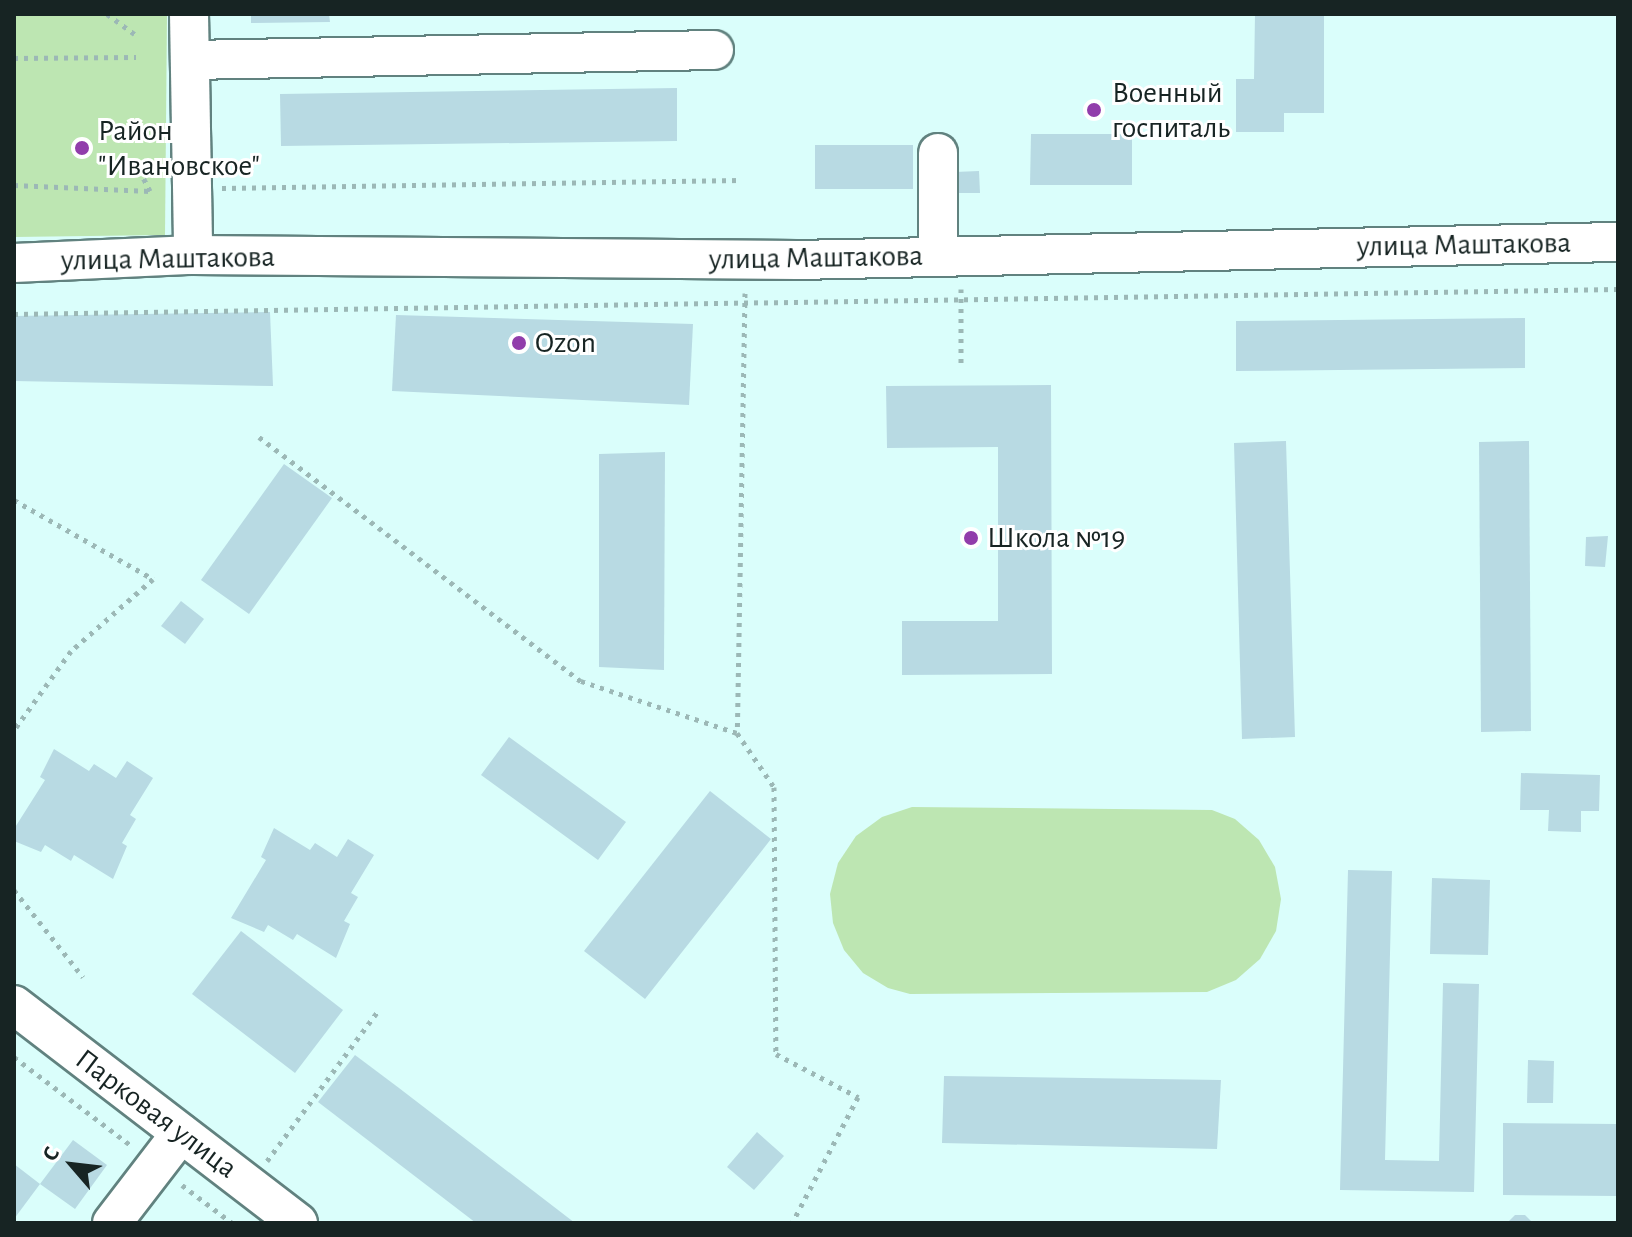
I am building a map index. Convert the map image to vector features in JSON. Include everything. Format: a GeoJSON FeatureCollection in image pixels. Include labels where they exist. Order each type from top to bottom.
{"type":"FeatureCollection","features":[{"type":"Feature","properties":{"kind":"street"},"geometry":{"type":"LineString","coordinates":[[189,14],[193,255]]}},
{"type":"Feature","properties":{"kind":"street"},"geometry":{"type":"LineString","coordinates":[[190,60],[714,50]]}},
{"type":"Feature","properties":{"kind":"street"},"geometry":{"type":"LineString","coordinates":[[938,153],[950,256]]}},
{"type":"Feature","properties":{"kind":"street","name":"улица Маштакова"},"geometry":{"type":"LineString","coordinates":[[14,263],[193,255],[745,260],[1618,242]]}},
{"type":"Feature","properties":{"kind":"street","name":"Парковая улица"},"geometry":{"type":"LineString","coordinates":[[14,1005],[298,1223]]}},
{"type":"Feature","properties":{"kind":"street"},"geometry":{"type":"LineString","coordinates":[[112,1223],[181,1133]]}},
{"type":"Feature","properties":{"kind":"path"},"geometry":{"type":"LineString","coordinates":[[108,14],[135,34]]}},
{"type":"Feature","properties":{"kind":"path"},"geometry":{"type":"LineString","coordinates":[[14,58],[136,57]]}},
{"type":"Feature","properties":{"kind":"path"},"geometry":{"type":"LineString","coordinates":[[139,169],[150,191]]}},
{"type":"Feature","properties":{"kind":"path"},"geometry":{"type":"LineString","coordinates":[[14,185],[150,191],[741,180]]}},
{"type":"Feature","properties":{"kind":"path"},"geometry":{"type":"LineString","coordinates":[[950,256],[961,300],[961,363]]}},
{"type":"Feature","properties":{"kind":"path"},"geometry":{"type":"LineString","coordinates":[[745,260],[737,733],[774,787],[776,1054],[858,1097],[792,1223]]}},
{"type":"Feature","properties":{"kind":"path"},"geometry":{"type":"LineString","coordinates":[[14,314],[1618,289]]}},
{"type":"Feature","properties":{"kind":"path"},"geometry":{"type":"LineString","coordinates":[[259,437],[581,681],[737,733]]}},
{"type":"Feature","properties":{"kind":"path"},"geometry":{"type":"LineString","coordinates":[[14,500],[153,579],[71,651],[14,730]]}},
{"type":"Feature","properties":{"kind":"path"},"geometry":{"type":"LineString","coordinates":[[14,890],[83,977]]}},
{"type":"Feature","properties":{"kind":"path"},"geometry":{"type":"LineString","coordinates":[[223,1220],[378,1011]]}},
{"type":"Feature","properties":{"kind":"path"},"geometry":{"type":"LineString","coordinates":[[14,1057],[223,1220],[232,1223]]}},
{"type":"Feature","properties":{"kind":"green space"},"geometry":{"type":"Polygon","coordinates":[[[14,14],[167,14],[165,235],[14,237],[14,14]]]}},
{"type":"Feature","properties":{"kind":"green space"},"geometry":{"type":"Polygon","coordinates":[[[912,807],[1212,810],[1235,819],[1259,840],[1275,867],[1281,899],[1276,931],[1260,959],[1236,980],[1207,992],[910,994],[888,988],[863,973],[844,950],[833,923],[830,894],[838,863],[856,836],[882,817],[912,807]]]}},
{"type":"Feature","properties":{"kind":"building"},"geometry":{"type":"Polygon","coordinates":[[[251,14],[329,14],[330,22],[251,23],[251,14]]]}},
{"type":"Feature","properties":{"kind":"building"},"geometry":{"type":"Polygon","coordinates":[[[1255,14],[1324,14],[1324,113],[1284,113],[1284,132],[1236,132],[1236,79],[1254,79],[1255,14]]]}},
{"type":"Feature","properties":{"kind":"building"},"geometry":{"type":"Polygon","coordinates":[[[677,88],[677,141],[281,146],[280,94],[677,88]]]}},
{"type":"Feature","properties":{"kind":"building"},"geometry":{"type":"Polygon","coordinates":[[[1031,134],[1132,134],[1132,185],[1030,185],[1031,134]]]}},
{"type":"Feature","properties":{"kind":"building"},"geometry":{"type":"Polygon","coordinates":[[[815,145],[913,145],[913,189],[815,189],[815,145]]]}},
{"type":"Feature","properties":{"kind":"building"},"geometry":{"type":"Polygon","coordinates":[[[979,171],[980,193],[955,193],[955,172],[979,171]]]}},
{"type":"Feature","properties":{"kind":"building"},"geometry":{"type":"Polygon","coordinates":[[[270,312],[273,386],[14,381],[14,316],[270,312]]]}},
{"type":"Feature","properties":{"kind":"building"},"geometry":{"type":"Polygon","coordinates":[[[396,315],[693,324],[689,405],[392,391],[396,315]]]}},
{"type":"Feature","properties":{"kind":"building"},"geometry":{"type":"Polygon","coordinates":[[[1525,318],[1525,368],[1236,371],[1236,321],[1525,318]]]}},
{"type":"Feature","properties":{"kind":"building"},"geometry":{"type":"Polygon","coordinates":[[[1051,385],[1052,674],[902,675],[902,621],[998,621],[998,447],[887,448],[886,386],[1051,385]]]}},
{"type":"Feature","properties":{"kind":"building"},"geometry":{"type":"Polygon","coordinates":[[[1286,441],[1295,737],[1242,739],[1234,443],[1286,441]]]}},
{"type":"Feature","properties":{"kind":"building"},"geometry":{"type":"Polygon","coordinates":[[[1529,441],[1531,731],[1481,732],[1479,442],[1529,441]]]}},
{"type":"Feature","properties":{"kind":"building"},"geometry":{"type":"Polygon","coordinates":[[[665,452],[664,670],[599,667],[599,454],[665,452]]]}},
{"type":"Feature","properties":{"kind":"building"},"geometry":{"type":"Polygon","coordinates":[[[284,464],[332,498],[249,614],[201,580],[284,464]]]}},
{"type":"Feature","properties":{"kind":"building"},"geometry":{"type":"Polygon","coordinates":[[[1608,536],[1605,567],[1585,566],[1586,537],[1608,536]]]}},
{"type":"Feature","properties":{"kind":"building"},"geometry":{"type":"Polygon","coordinates":[[[181,601],[204,619],[185,644],[161,626],[181,601]]]}},
{"type":"Feature","properties":{"kind":"building"},"geometry":{"type":"Polygon","coordinates":[[[509,737],[626,822],[598,860],[481,775],[509,737]]]}},
{"type":"Feature","properties":{"kind":"building"},"geometry":{"type":"Polygon","coordinates":[[[54,749],[89,771],[94,764],[116,778],[127,761],[153,778],[130,815],[136,819],[122,843],[127,846],[113,879],[74,855],[71,861],[45,845],[41,852],[14,841],[14,829],[45,780],[40,777],[54,749]]]}},
{"type":"Feature","properties":{"kind":"building"},"geometry":{"type":"Polygon","coordinates":[[[1521,773],[1600,775],[1599,811],[1581,811],[1581,832],[1548,831],[1549,810],[1520,810],[1521,773]]]}},
{"type":"Feature","properties":{"kind":"building"},"geometry":{"type":"Polygon","coordinates":[[[710,791],[771,839],[645,999],[584,951],[710,791]]]}},
{"type":"Feature","properties":{"kind":"building"},"geometry":{"type":"Polygon","coordinates":[[[274,828],[310,850],[315,843],[337,857],[348,839],[374,855],[351,893],[358,897],[344,921],[350,924],[336,958],[297,934],[293,940],[268,925],[264,932],[231,918],[266,860],[261,857],[274,828]]]}},
{"type":"Feature","properties":{"kind":"building"},"geometry":{"type":"Polygon","coordinates":[[[1348,870],[1392,871],[1385,1160],[1439,1161],[1443,983],[1479,984],[1474,1192],[1340,1190],[1348,870]]]}},
{"type":"Feature","properties":{"kind":"building"},"geometry":{"type":"Polygon","coordinates":[[[1432,878],[1490,880],[1488,955],[1430,954],[1432,878]]]}},
{"type":"Feature","properties":{"kind":"building"},"geometry":{"type":"Polygon","coordinates":[[[241,931],[343,1010],[295,1073],[192,994],[241,931]]]}},
{"type":"Feature","properties":{"kind":"building"},"geometry":{"type":"Polygon","coordinates":[[[355,1055],[575,1223],[476,1223],[318,1102],[355,1055]]]}},
{"type":"Feature","properties":{"kind":"building"},"geometry":{"type":"Polygon","coordinates":[[[1528,1060],[1554,1061],[1553,1103],[1527,1103],[1528,1060]]]}},
{"type":"Feature","properties":{"kind":"building"},"geometry":{"type":"Polygon","coordinates":[[[944,1076],[1221,1080],[1217,1149],[942,1143],[944,1076]]]}},
{"type":"Feature","properties":{"kind":"building"},"geometry":{"type":"Polygon","coordinates":[[[1503,1123],[1618,1124],[1618,1196],[1503,1195],[1503,1123]]]}},
{"type":"Feature","properties":{"kind":"building"},"geometry":{"type":"Polygon","coordinates":[[[757,1132],[784,1156],[754,1190],[727,1167],[757,1132]]]}},
{"type":"Feature","properties":{"kind":"building"},"geometry":{"type":"Polygon","coordinates":[[[73,1140],[107,1165],[75,1209],[40,1184],[73,1140]]]}},
{"type":"Feature","properties":{"kind":"building"},"geometry":{"type":"Polygon","coordinates":[[[14,1164],[40,1184],[14,1219],[14,1164]]]}},
{"type":"Feature","properties":{"kind":"building"},"geometry":{"type":"Polygon","coordinates":[[[1515,1215],[1525,1215],[1533,1223],[1507,1223],[1515,1215]]]}},
{"type":"Feature","properties":{"kind":"place","name":"Военный госпиталь"},"geometry":{"type":"Point","coordinates":[1094,110]}},
{"type":"Feature","properties":{"kind":"place","name":"Район \"Ивановское\""},"geometry":{"type":"Point","coordinates":[82,148]}},
{"type":"Feature","properties":{"kind":"place","name":"Ozon"},"geometry":{"type":"Point","coordinates":[519,343]}},
{"type":"Feature","properties":{"kind":"place","name":"Школа №19"},"geometry":{"type":"Point","coordinates":[971,538]}}]}
